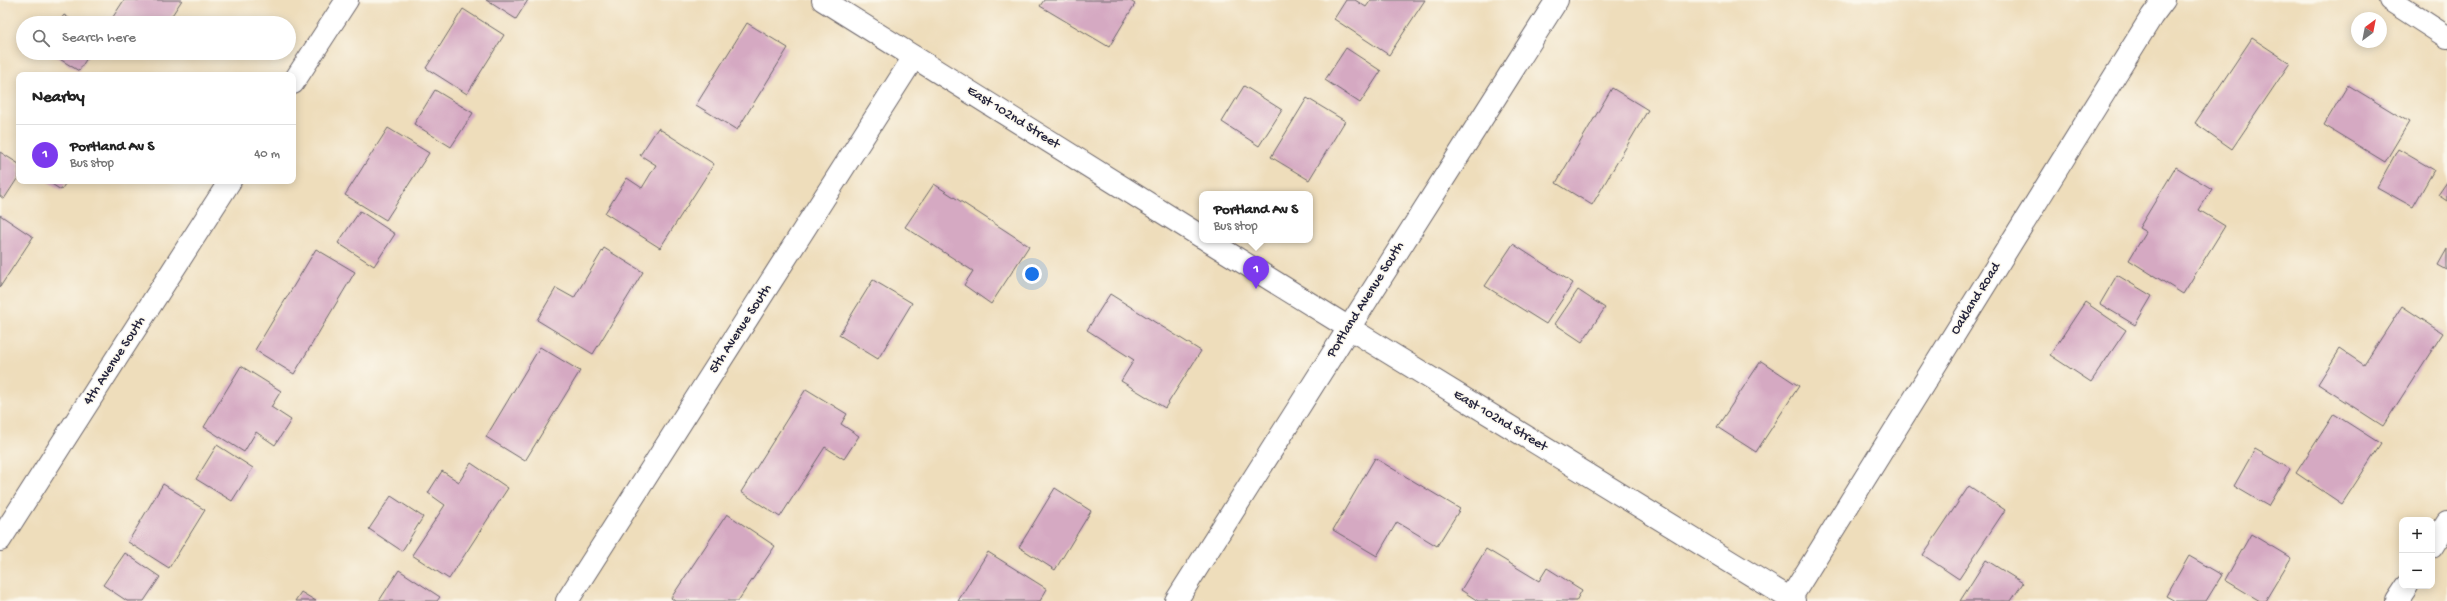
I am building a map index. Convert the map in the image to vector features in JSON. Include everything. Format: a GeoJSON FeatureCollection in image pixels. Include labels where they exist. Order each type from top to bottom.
{"type":"FeatureCollection","features":[{"type":"Feature","properties":{"kind":"street"},"geometry":{"type":"LineString","coordinates":[[296,79],[346,0]]}},
{"type":"Feature","properties":{"kind":"street","name":"East 102nd Street"},"geometry":{"type":"LineString","coordinates":[[823,0],[1199,235]]}},
{"type":"Feature","properties":{"kind":"street","name":"Portland Avenue South"},"geometry":{"type":"LineString","coordinates":[[1176,601],[1557,0]]}},
{"type":"Feature","properties":{"kind":"street","name":"Oakland Road"},"geometry":{"type":"LineString","coordinates":[[1792,600],[2152,16],[2164,0]]}},
{"type":"Feature","properties":{"kind":"street"},"geometry":{"type":"LineString","coordinates":[[2390,0],[2447,37]]}},
{"type":"Feature","properties":{"kind":"street","name":"5th Avenue South"},"geometry":{"type":"LineString","coordinates":[[567,601],[914,57]]}},
{"type":"Feature","properties":{"kind":"street","name":"4th Avenue South"},"geometry":{"type":"LineString","coordinates":[[0,540],[228,184]]}},
{"type":"Feature","properties":{"kind":"street","name":"East 102nd Street"},"geometry":{"type":"LineString","coordinates":[[1212,243],[1792,600]]}},
{"type":"Feature","properties":{"kind":"street"},"geometry":{"type":"LineString","coordinates":[[2435,541],[2447,523]]}},
{"type":"Feature","properties":{"kind":"street"},"geometry":{"type":"LineString","coordinates":[[2397,601],[2405,589]]}},
{"type":"Feature","properties":{"kind":"building"},"geometry":{"type":"Polygon","coordinates":[[[124,0],[182,0],[172,16],[114,16],[124,0]]]}},
{"type":"Feature","properties":{"kind":"building"},"geometry":{"type":"Polygon","coordinates":[[[486,0],[528,0],[516,19],[486,0]]]}},
{"type":"Feature","properties":{"kind":"building"},"geometry":{"type":"Polygon","coordinates":[[[1044,0],[1129,0],[1135,4],[1109,47],[1040,6],[1044,0]]]}},
{"type":"Feature","properties":{"kind":"building"},"geometry":{"type":"Polygon","coordinates":[[[1346,0],[1355,0],[1366,7],[1371,0],[1425,0],[1389,55],[1334,19],[1346,0]]]}},
{"type":"Feature","properties":{"kind":"building"},"geometry":{"type":"Polygon","coordinates":[[[463,9],[504,35],[467,94],[426,68],[463,9]]]}},
{"type":"Feature","properties":{"kind":"building"},"geometry":{"type":"Polygon","coordinates":[[[747,23],[788,48],[737,130],[696,105],[747,23]]]}},
{"type":"Feature","properties":{"kind":"building"},"geometry":{"type":"Polygon","coordinates":[[[2252,38],[2290,63],[2232,149],[2195,123],[2252,38]]]}},
{"type":"Feature","properties":{"kind":"building"},"geometry":{"type":"Polygon","coordinates":[[[1346,48],[1381,71],[1360,103],[1325,80],[1346,48]]]}},
{"type":"Feature","properties":{"kind":"building"},"geometry":{"type":"Polygon","coordinates":[[[61,60],[86,60],[79,71],[61,60]]]}},
{"type":"Feature","properties":{"kind":"building"},"geometry":{"type":"Polygon","coordinates":[[[2348,85],[2409,122],[2385,162],[2324,125],[2348,85]]]}},
{"type":"Feature","properties":{"kind":"building"},"geometry":{"type":"Polygon","coordinates":[[[1244,86],[1282,110],[1259,146],[1222,122],[1244,86]]]}},
{"type":"Feature","properties":{"kind":"building"},"geometry":{"type":"Polygon","coordinates":[[[1612,88],[1648,110],[1592,205],[1556,183],[1612,88]]]}},
{"type":"Feature","properties":{"kind":"building"},"geometry":{"type":"Polygon","coordinates":[[[435,90],[473,113],[451,147],[414,124],[435,90]]]}},
{"type":"Feature","properties":{"kind":"building"},"geometry":{"type":"Polygon","coordinates":[[[1307,98],[1345,121],[1309,180],[1271,157],[1307,98]]]}},
{"type":"Feature","properties":{"kind":"building"},"geometry":{"type":"Polygon","coordinates":[[[388,128],[429,153],[386,220],[345,195],[388,128]]]}},
{"type":"Feature","properties":{"kind":"building"},"geometry":{"type":"Polygon","coordinates":[[[658,128],[714,164],[660,248],[605,213],[627,178],[642,188],[656,165],[640,155],[658,128]]]}},
{"type":"Feature","properties":{"kind":"building"},"geometry":{"type":"Polygon","coordinates":[[[2398,149],[2434,170],[2413,207],[2377,187],[2398,149]]]}},
{"type":"Feature","properties":{"kind":"building"},"geometry":{"type":"Polygon","coordinates":[[[0,152],[16,162],[16,181],[4,199],[0,196],[0,152]]]}},
{"type":"Feature","properties":{"kind":"building"},"geometry":{"type":"Polygon","coordinates":[[[2176,167],[2212,189],[2199,210],[2225,226],[2183,294],[2129,260],[2146,232],[2139,228],[2176,167]]]}},
{"type":"Feature","properties":{"kind":"building"},"geometry":{"type":"Polygon","coordinates":[[[2447,182],[2447,201],[2438,195],[2447,182]]]}},
{"type":"Feature","properties":{"kind":"building"},"geometry":{"type":"Polygon","coordinates":[[[52,184],[65,184],[61,190],[52,184]]]}},
{"type":"Feature","properties":{"kind":"building"},"geometry":{"type":"Polygon","coordinates":[[[934,184],[1029,246],[991,304],[964,285],[973,271],[905,227],[934,184]]]}},
{"type":"Feature","properties":{"kind":"building"},"geometry":{"type":"Polygon","coordinates":[[[360,211],[395,234],[374,266],[338,243],[360,211]]]}},
{"type":"Feature","properties":{"kind":"building"},"geometry":{"type":"Polygon","coordinates":[[[0,215],[33,237],[0,287],[0,215]]]}},
{"type":"Feature","properties":{"kind":"building"},"geometry":{"type":"Polygon","coordinates":[[[1513,244],[1573,283],[1546,324],[1485,286],[1513,244]]]}},
{"type":"Feature","properties":{"kind":"building"},"geometry":{"type":"Polygon","coordinates":[[[604,248],[643,272],[593,354],[537,320],[556,288],[574,298],[604,248]]]}},
{"type":"Feature","properties":{"kind":"building"},"geometry":{"type":"Polygon","coordinates":[[[316,249],[355,272],[294,374],[255,350],[316,249]]]}},
{"type":"Feature","properties":{"kind":"building"},"geometry":{"type":"Polygon","coordinates":[[[2447,249],[2447,270],[2438,265],[2447,249]]]}},
{"type":"Feature","properties":{"kind":"building"},"geometry":{"type":"Polygon","coordinates":[[[2117,275],[2152,296],[2135,325],[2100,304],[2117,275]]]}},
{"type":"Feature","properties":{"kind":"building"},"geometry":{"type":"Polygon","coordinates":[[[873,280],[912,303],[878,359],[839,335],[873,280]]]}},
{"type":"Feature","properties":{"kind":"building"},"geometry":{"type":"Polygon","coordinates":[[[1578,290],[1605,308],[1582,342],[1555,324],[1578,290]]]}},
{"type":"Feature","properties":{"kind":"building"},"geometry":{"type":"Polygon","coordinates":[[[1110,294],[1201,351],[1165,408],[1121,381],[1134,360],[1087,330],[1110,294]]]}},
{"type":"Feature","properties":{"kind":"building"},"geometry":{"type":"Polygon","coordinates":[[[2085,302],[2126,330],[2091,382],[2050,355],[2085,302]]]}},
{"type":"Feature","properties":{"kind":"building"},"geometry":{"type":"Polygon","coordinates":[[[2402,306],[2443,333],[2383,426],[2318,384],[2340,349],[2364,365],[2402,306]]]}},
{"type":"Feature","properties":{"kind":"building"},"geometry":{"type":"Polygon","coordinates":[[[540,347],[580,371],[525,461],[486,437],[540,347]]]}},
{"type":"Feature","properties":{"kind":"building"},"geometry":{"type":"Polygon","coordinates":[[[1761,361],[1799,386],[1756,452],[1717,427],[1761,361]]]}},
{"type":"Feature","properties":{"kind":"building"},"geometry":{"type":"Polygon","coordinates":[[[241,366],[281,391],[271,407],[291,420],[275,445],[256,432],[244,452],[204,427],[241,366]]]}},
{"type":"Feature","properties":{"kind":"building"},"geometry":{"type":"Polygon","coordinates":[[[806,389],[847,414],[841,424],[859,436],[844,459],[825,447],[780,517],[741,492],[806,389]]]}},
{"type":"Feature","properties":{"kind":"building"},"geometry":{"type":"Polygon","coordinates":[[[2334,414],[2381,444],[2342,504],[2296,473],[2334,414]]]}},
{"type":"Feature","properties":{"kind":"building"},"geometry":{"type":"Polygon","coordinates":[[[217,445],[253,468],[232,501],[196,479],[217,445]]]}},
{"type":"Feature","properties":{"kind":"building"},"geometry":{"type":"Polygon","coordinates":[[[2255,449],[2290,469],[2268,506],[2234,486],[2255,449]]]}},
{"type":"Feature","properties":{"kind":"building"},"geometry":{"type":"Polygon","coordinates":[[[1375,458],[1460,509],[1437,546],[1397,522],[1377,556],[1333,530],[1375,458]]]}},
{"type":"Feature","properties":{"kind":"building"},"geometry":{"type":"Polygon","coordinates":[[[471,463],[508,488],[449,579],[412,555],[445,505],[428,493],[442,471],[459,482],[471,463]]]}},
{"type":"Feature","properties":{"kind":"building"},"geometry":{"type":"Polygon","coordinates":[[[163,484],[205,510],[169,568],[128,542],[163,484]]]}},
{"type":"Feature","properties":{"kind":"building"},"geometry":{"type":"Polygon","coordinates":[[[1969,486],[2005,510],[1959,579],[1923,555],[1969,486]]]}},
{"type":"Feature","properties":{"kind":"building"},"geometry":{"type":"Polygon","coordinates":[[[1055,488],[1091,511],[1055,570],[1019,547],[1055,488]]]}},
{"type":"Feature","properties":{"kind":"building"},"geometry":{"type":"Polygon","coordinates":[[[391,496],[423,517],[402,551],[369,529],[391,496]]]}},
{"type":"Feature","properties":{"kind":"building"},"geometry":{"type":"Polygon","coordinates":[[[727,514],[775,546],[738,601],[675,601],[671,598],[727,514]]]}},
{"type":"Feature","properties":{"kind":"building"},"geometry":{"type":"Polygon","coordinates":[[[2251,534],[2291,558],[2265,601],[2260,601],[2225,580],[2251,534]]]}},
{"type":"Feature","properties":{"kind":"building"},"geometry":{"type":"Polygon","coordinates":[[[1486,549],[1539,581],[1547,568],[1582,590],[1576,601],[1478,601],[1461,590],[1486,549]]]}},
{"type":"Feature","properties":{"kind":"building"},"geometry":{"type":"Polygon","coordinates":[[[988,552],[1047,589],[1040,601],[958,601],[988,552]]]}},
{"type":"Feature","properties":{"kind":"building"},"geometry":{"type":"Polygon","coordinates":[[[125,553],[160,577],[144,601],[127,601],[103,585],[125,553]]]}},
{"type":"Feature","properties":{"kind":"building"},"geometry":{"type":"Polygon","coordinates":[[[2189,556],[2222,575],[2206,601],[2175,601],[2166,596],[2189,556]]]}},
{"type":"Feature","properties":{"kind":"building"},"geometry":{"type":"Polygon","coordinates":[[[1986,560],[2023,583],[2011,601],[1960,601],[1986,560]]]}},
{"type":"Feature","properties":{"kind":"building"},"geometry":{"type":"Polygon","coordinates":[[[399,570],[440,597],[437,601],[379,601],[399,570]]]}},
{"type":"Feature","properties":{"kind":"building"},"geometry":{"type":"Polygon","coordinates":[[[301,592],[316,601],[295,601],[301,592]]]}},
{"type":"Feature","properties":{"kind":"place","name":"Portland Av S"},"geometry":{"type":"Point","coordinates":[1256,289]}}]}
